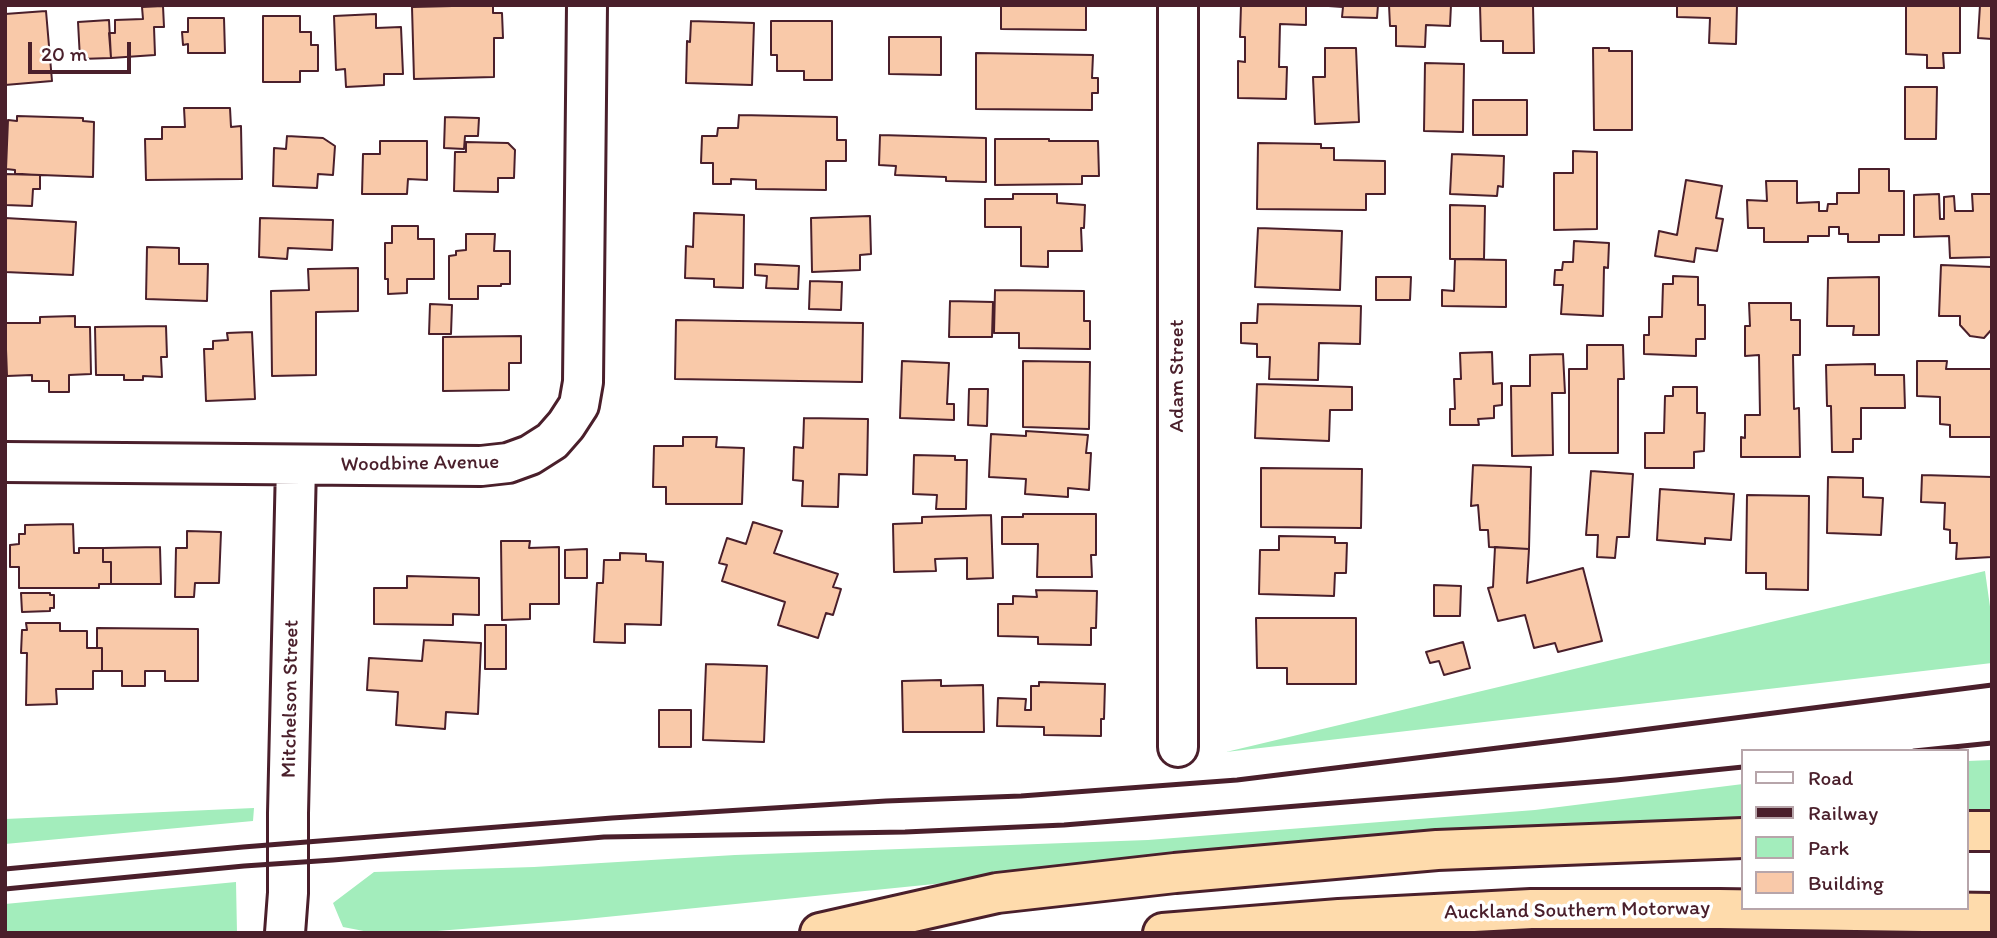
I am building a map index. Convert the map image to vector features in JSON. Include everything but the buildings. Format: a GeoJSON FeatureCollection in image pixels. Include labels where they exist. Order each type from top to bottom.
{"type":"FeatureCollection","features":[{"type":"Feature","properties":{"kind":"highway"},"geometry":{"type":"LineString","coordinates":[[1969,831],[1992,831]]}},
{"type":"Feature","properties":{"kind":"highway"},"geometry":{"type":"LineString","coordinates":[[820,933],[997,893],[1175,873],[1437,850],[1742,838]]}},
{"type":"Feature","properties":{"kind":"highway","name":"Auckland Southern Motorway"},"geometry":{"type":"LineString","coordinates":[[1163,933],[1339,919],[1531,909],[1742,909]]}},
{"type":"Feature","properties":{"kind":"highway","name":"Auckland Southern Motorway"},"geometry":{"type":"LineString","coordinates":[[1788,910],[1992,913]]}},
{"type":"Feature","properties":{"kind":"street","name":"Woodbine Avenue"},"geometry":{"type":"LineString","coordinates":[[5,462],[481,466],[508,463],[530,455],[552,441],[579,405],[583,382],[587,5]]}},
{"type":"Feature","properties":{"kind":"street","name":"Adam Street"},"geometry":{"type":"LineString","coordinates":[[1178,5],[1178,747]]}},
{"type":"Feature","properties":{"kind":"street","name":"Mitchelson Street"},"geometry":{"type":"LineString","coordinates":[[285,933],[296,465]]}},
{"type":"Feature","properties":{"kind":"green space"},"geometry":{"type":"Polygon","coordinates":[[[1985,571],[1992,621],[1992,663],[1226,752],[1985,571]]]}},
{"type":"Feature","properties":{"kind":"green space"},"geometry":{"type":"Polygon","coordinates":[[[1992,760],[1992,813],[1969,813],[1969,761],[1992,760]]]}},
{"type":"Feature","properties":{"kind":"green space"},"geometry":{"type":"Polygon","coordinates":[[[1742,784],[1742,826],[1084,869],[576,920],[412,933],[374,933],[343,927],[333,903],[374,872],[1148,840],[1535,810],[1742,784]]]}},
{"type":"Feature","properties":{"kind":"green space"},"geometry":{"type":"Polygon","coordinates":[[[254,808],[253,821],[5,844],[5,819],[254,808]]]}},
{"type":"Feature","properties":{"kind":"green space"},"geometry":{"type":"Polygon","coordinates":[[[236,882],[237,933],[5,933],[5,904],[236,882]]]}},
{"type":"Feature","properties":{"kind":"railway"},"geometry":{"type":"LineString","coordinates":[[5,869],[612,818],[886,801],[1021,796],[1237,780],[1992,685]]}},
{"type":"Feature","properties":{"kind":"railway"},"geometry":{"type":"LineString","coordinates":[[1934,749],[1992,743]]}},
{"type":"Feature","properties":{"kind":"railway"},"geometry":{"type":"LineString","coordinates":[[5,889],[244,866],[604,837],[905,832],[1064,825],[1616,780],[1742,767]]}}]}
